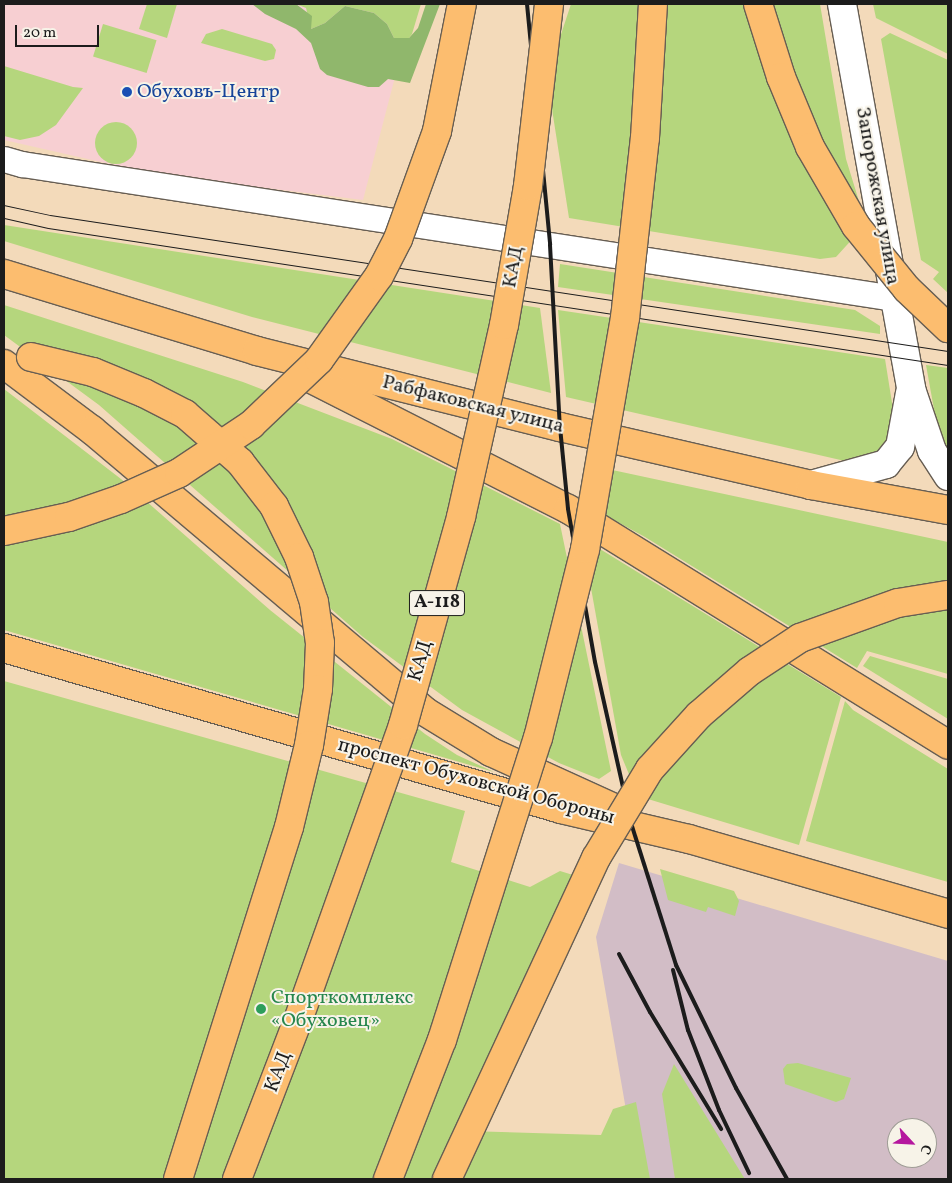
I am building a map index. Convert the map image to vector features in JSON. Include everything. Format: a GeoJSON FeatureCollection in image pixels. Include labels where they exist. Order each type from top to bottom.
{"type":"FeatureCollection","features":[{"type":"Feature","properties":{"kind":"main road"},"geometry":{"type":"LineString","coordinates":[[4,531],[70,517],[121,499],[179,473],[251,425],[319,360],[380,276],[398,239],[437,131],[462,4]]}},
{"type":"Feature","properties":{"kind":"main road","name":"КАД"},"geometry":{"type":"LineString","coordinates":[[237,1179],[298,1023],[403,725],[461,517],[504,325],[526,196],[549,4]]}},
{"type":"Feature","properties":{"kind":"main road"},"geometry":{"type":"LineString","coordinates":[[388,1179],[442,1040],[538,738],[585,549],[625,318],[645,138],[652,4]]}},
{"type":"Feature","properties":{"kind":"main road"},"geometry":{"type":"LineString","coordinates":[[758,4],[781,77],[810,147],[856,226],[907,289],[948,328]]}},
{"type":"Feature","properties":{"kind":"main road","name":"Рабфаковская улица"},"geometry":{"type":"LineString","coordinates":[[4,274],[257,351],[560,427],[811,485],[948,510]]}},
{"type":"Feature","properties":{"kind":"main road"},"geometry":{"type":"LineString","coordinates":[[257,351],[568,509],[948,745]]}},
{"type":"Feature","properties":{"kind":"main road"},"geometry":{"type":"LineString","coordinates":[[4,355],[31,357],[93,372],[185,414],[240,462],[274,506],[299,557],[314,602],[320,643],[318,690],[309,745],[289,827],[178,1179]]}},
{"type":"Feature","properties":{"kind":"main road"},"geometry":{"type":"LineString","coordinates":[[4,364],[92,430],[424,711],[491,752],[629,815],[689,839]]}},
{"type":"Feature","properties":{"kind":"main road"},"geometry":{"type":"LineString","coordinates":[[447,1179],[596,858],[650,769],[699,715],[750,671],[800,638],[898,603],[948,595]]}},
{"type":"Feature","properties":{"kind":"main road","name":"проспект Обуховской Обороны"},"geometry":{"type":"LineString","coordinates":[[4,648],[561,809],[689,839],[948,914]]}},
{"type":"Feature","properties":{"kind":"street","name":"Запорожская улица"},"geometry":{"type":"LineString","coordinates":[[842,4],[911,389]]}},
{"type":"Feature","properties":{"kind":"street"},"geometry":{"type":"LineString","coordinates":[[4,159],[896,298]]}},
{"type":"Feature","properties":{"kind":"street"},"geometry":{"type":"LineString","coordinates":[[911,389],[932,451],[948,476]]}},
{"type":"Feature","properties":{"kind":"street"},"geometry":{"type":"LineString","coordinates":[[811,485],[886,464],[900,447],[911,389]]}},
{"type":"Feature","properties":{"kind":"shaded area"},"geometry":{"type":"Polygon","coordinates":[[[4,4],[414,4],[363,200],[154,174],[4,140],[4,4]]]}},
{"type":"Feature","properties":{"kind":"shaded area"},"geometry":{"type":"Polygon","coordinates":[[[619,863],[948,961],[948,1179],[638,1179],[596,937],[619,863]]]}},
{"type":"Feature","properties":{"kind":"green space"},"geometry":{"type":"Polygon","coordinates":[[[147,4],[177,4],[167,38],[139,29],[147,4]]]}},
{"type":"Feature","properties":{"kind":"green space"},"geometry":{"type":"Polygon","coordinates":[[[252,4],[296,4],[312,16],[311,29],[325,23],[345,6],[374,13],[387,24],[394,38],[409,38],[418,28],[426,4],[440,4],[410,83],[388,79],[379,87],[368,87],[327,75],[320,69],[311,43],[296,29],[265,14],[252,4]]]}},
{"type":"Feature","properties":{"kind":"green space"},"geometry":{"type":"Polygon","coordinates":[[[296,4],[421,4],[409,38],[394,38],[387,24],[374,13],[345,6],[325,23],[311,29],[306,8],[296,4]]]}},
{"type":"Feature","properties":{"kind":"green space"},"geometry":{"type":"Polygon","coordinates":[[[571,4],[820,4],[846,159],[866,224],[836,257],[820,259],[569,218],[547,77],[571,4]]]}},
{"type":"Feature","properties":{"kind":"green space"},"geometry":{"type":"Polygon","coordinates":[[[873,4],[948,4],[948,54],[876,18],[873,4]]]}},
{"type":"Feature","properties":{"kind":"green space"},"geometry":{"type":"Polygon","coordinates":[[[103,24],[157,40],[147,73],[93,57],[103,24]]]}},
{"type":"Feature","properties":{"kind":"green space"},"geometry":{"type":"Polygon","coordinates":[[[222,29],[272,44],[276,50],[274,59],[265,61],[201,43],[206,34],[222,29]]]}},
{"type":"Feature","properties":{"kind":"green space"},"geometry":{"type":"Polygon","coordinates":[[[890,33],[948,60],[948,293],[933,279],[939,272],[921,260],[881,39],[890,33]]]}},
{"type":"Feature","properties":{"kind":"green space"},"geometry":{"type":"Polygon","coordinates":[[[4,66],[73,87],[83,88],[56,125],[39,136],[20,140],[4,136],[4,66]]]}},
{"type":"Feature","properties":{"kind":"green space"},"geometry":{"type":"Polygon","coordinates":[[[116,122],[131,128],[137,143],[131,158],[116,164],[101,158],[95,143],[101,128],[116,122]]]}},
{"type":"Feature","properties":{"kind":"green space"},"geometry":{"type":"Polygon","coordinates":[[[4,225],[540,308],[551,393],[252,317],[4,241],[4,225]]]}},
{"type":"Feature","properties":{"kind":"green space"},"geometry":{"type":"Polygon","coordinates":[[[560,264],[855,310],[880,326],[880,334],[558,287],[560,264]]]}},
{"type":"Feature","properties":{"kind":"green space"},"geometry":{"type":"Polygon","coordinates":[[[4,305],[243,382],[392,439],[560,524],[611,771],[599,779],[559,763],[462,710],[363,637],[99,405],[4,335],[4,305]]]}},
{"type":"Feature","properties":{"kind":"green space"},"geometry":{"type":"Polygon","coordinates":[[[558,310],[885,359],[896,428],[878,456],[845,461],[566,397],[558,310]]]}},
{"type":"Feature","properties":{"kind":"green space"},"geometry":{"type":"Polygon","coordinates":[[[926,365],[948,368],[948,461],[939,437],[926,365]]]}},
{"type":"Feature","properties":{"kind":"green space"},"geometry":{"type":"Polygon","coordinates":[[[4,389],[121,479],[270,610],[425,734],[457,755],[494,772],[4,630],[4,389]]]}},
{"type":"Feature","properties":{"kind":"green space"},"geometry":{"type":"Polygon","coordinates":[[[589,465],[948,542],[948,674],[867,651],[857,668],[645,537],[585,504],[589,465]]]}},
{"type":"Feature","properties":{"kind":"green space"},"geometry":{"type":"Polygon","coordinates":[[[582,538],[841,697],[799,845],[638,796],[621,755],[582,538]]]}},
{"type":"Feature","properties":{"kind":"green space"},"geometry":{"type":"Polygon","coordinates":[[[870,656],[948,679],[948,719],[863,666],[870,656]]]}},
{"type":"Feature","properties":{"kind":"green space","name":"Спорткомплекс «Обуховец»"},"geometry":{"type":"Polygon","coordinates":[[[4,681],[465,811],[451,862],[530,887],[560,871],[573,875],[467,1131],[601,1135],[613,1109],[636,1102],[650,1179],[4,1179],[4,681]]]}},
{"type":"Feature","properties":{"kind":"green space"},"geometry":{"type":"Polygon","coordinates":[[[845,701],[853,710],[948,769],[948,882],[806,841],[845,701]]]}},
{"type":"Feature","properties":{"kind":"green space"},"geometry":{"type":"Polygon","coordinates":[[[660,869],[734,891],[739,901],[735,916],[708,907],[706,912],[668,900],[660,869]]]}},
{"type":"Feature","properties":{"kind":"green space"},"geometry":{"type":"Polygon","coordinates":[[[798,1063],[851,1078],[844,1099],[836,1102],[785,1084],[783,1069],[787,1064],[798,1063]]]}},
{"type":"Feature","properties":{"kind":"green space"},"geometry":{"type":"Polygon","coordinates":[[[674,1064],[745,1179],[675,1179],[662,1094],[674,1064]]]}},
{"type":"Feature","properties":{"kind":"tram line"},"geometry":{"type":"LineString","coordinates":[[4,205],[50,215],[948,351]]}},
{"type":"Feature","properties":{"kind":"tram line"},"geometry":{"type":"LineString","coordinates":[[4,218],[48,228],[948,365]]}},
{"type":"Feature","properties":{"kind":"railway"},"geometry":{"type":"LineString","coordinates":[[527,4],[550,245],[560,427],[568,509],[595,662],[631,823],[676,965],[736,1088],[787,1179]]}},
{"type":"Feature","properties":{"kind":"railway"},"geometry":{"type":"LineString","coordinates":[[619,954],[650,1012],[721,1129]]}},
{"type":"Feature","properties":{"kind":"railway"},"geometry":{"type":"LineString","coordinates":[[673,970],[688,1030],[719,1110],[749,1173]]}},
{"type":"Feature","properties":{"kind":"place","name":"Обуховъ-Центр"},"geometry":{"type":"Point","coordinates":[127,92]}},
{"type":"Feature","properties":{"kind":"place","name":"Спорткомплекс «Обуховец»"},"geometry":{"type":"Point","coordinates":[261,1009]}}]}
